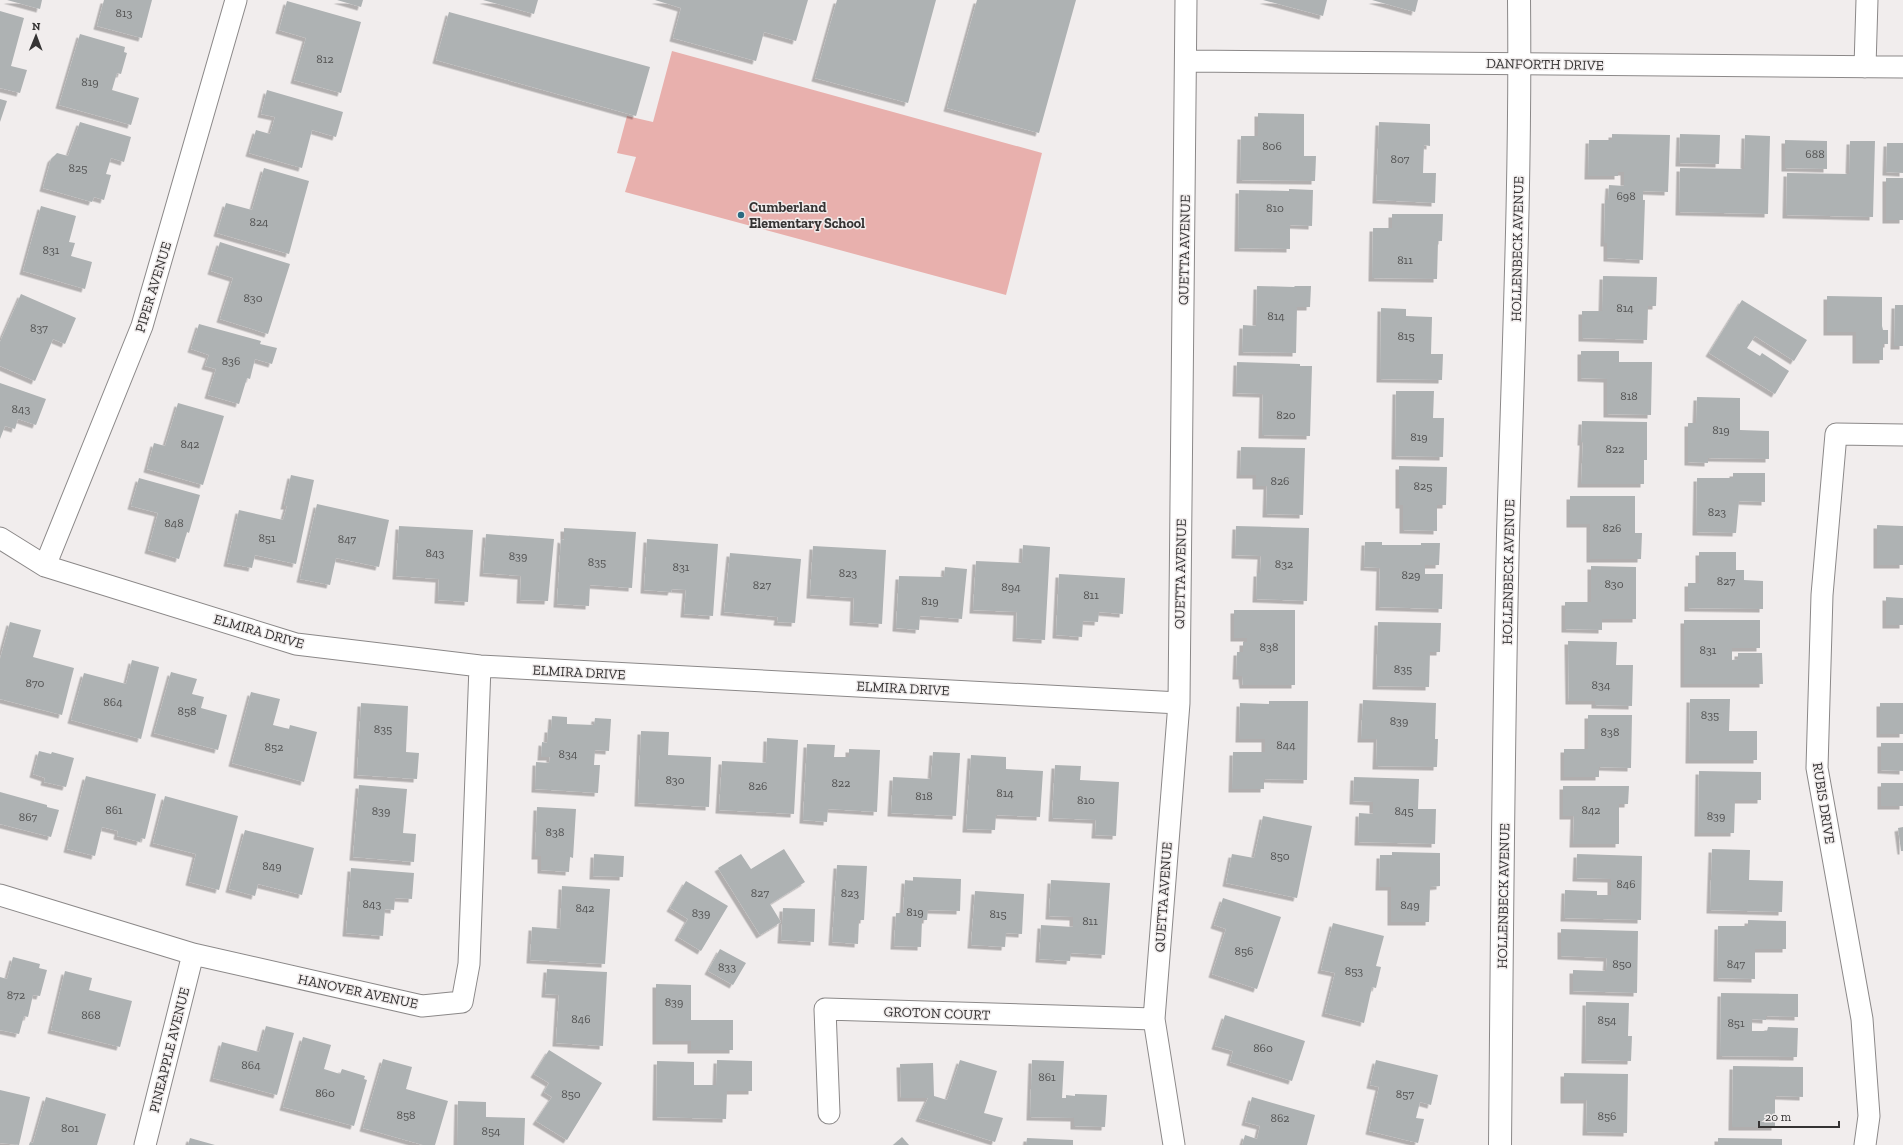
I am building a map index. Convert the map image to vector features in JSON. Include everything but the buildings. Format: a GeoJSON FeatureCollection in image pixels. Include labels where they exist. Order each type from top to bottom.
{"type":"FeatureCollection","features":[{"type":"Feature","properties":{"kind":"street","name":"PIPER AVENUE"},"geometry":{"type":"LineString","coordinates":[[45,566],[142,326],[236,0]]}},
{"type":"Feature","properties":{"kind":"street","name":"QUETTA AVENUE"},"geometry":{"type":"LineString","coordinates":[[1174,1145],[1154,1019],[1179,702],[1186,0]]}},
{"type":"Feature","properties":{"kind":"street","name":"HOLLENBECK AVENUE"},"geometry":{"type":"LineString","coordinates":[[1500,1145],[1508,551],[1517,254],[1520,63],[1519,0]]}},
{"type":"Feature","properties":{"kind":"street"},"geometry":{"type":"LineString","coordinates":[[1865,67],[1867,0]]}},
{"type":"Feature","properties":{"kind":"street","name":"DANFORTH DRIVE"},"geometry":{"type":"LineString","coordinates":[[1186,61],[1520,63],[1903,68]]}},
{"type":"Feature","properties":{"kind":"street","name":"RUBIS DRIVE"},"geometry":{"type":"LineString","coordinates":[[1865,1145],[1868,1116],[1862,1018],[1817,768],[1822,595],[1836,434],[1903,435]]}},
{"type":"Feature","properties":{"kind":"street","name":"ELMIRA DRIVE"},"geometry":{"type":"LineString","coordinates":[[0,538],[45,566],[296,644],[480,666],[1179,702]]}},
{"type":"Feature","properties":{"kind":"street","name":"HANOVER AVENUE"},"geometry":{"type":"LineString","coordinates":[[0,895],[193,954],[422,1006],[462,1002],[470,964],[480,666]]}},
{"type":"Feature","properties":{"kind":"street","name":"PINEAPPLE AVENUE"},"geometry":{"type":"LineString","coordinates":[[145,1145],[193,954]]}},
{"type":"Feature","properties":{"kind":"street","name":"GROTON COURT"},"geometry":{"type":"LineString","coordinates":[[829,1114],[825,1009],[1154,1019]]}},
{"type":"Feature","properties":{"kind":"shaded area"},"geometry":{"type":"Polygon","coordinates":[[[672,51],[1042,153],[1006,295],[625,192],[636,157],[617,153],[627,116],[653,122],[672,51]]]}},
{"type":"Feature","properties":{"kind":"place","name":"Cumberland Elementary School"},"geometry":{"type":"Point","coordinates":[741,215]}}]}
